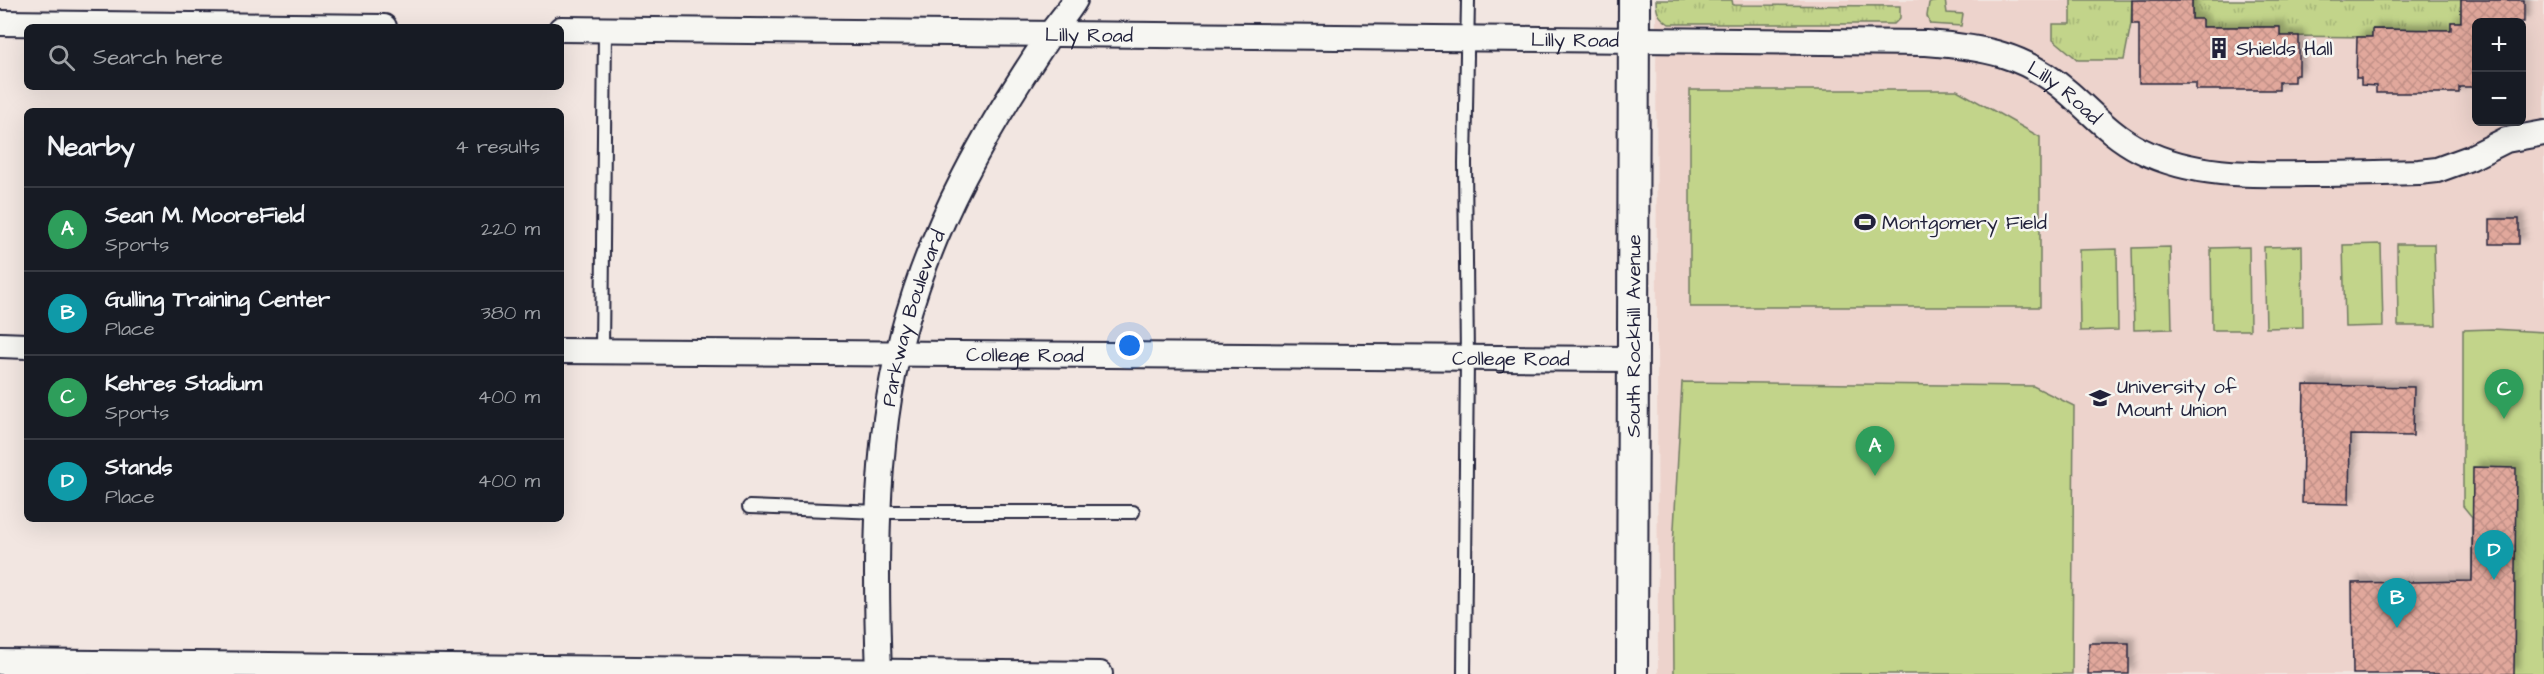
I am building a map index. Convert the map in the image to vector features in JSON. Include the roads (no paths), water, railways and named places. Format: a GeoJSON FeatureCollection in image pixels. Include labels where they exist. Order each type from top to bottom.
{"type":"FeatureCollection","features":[{"type":"Feature","properties":{"kind":"street","name":"Parkway Boulevard"},"geometry":{"type":"LineString","coordinates":[[879,673],[877,575],[886,418],[899,355],[923,269],[963,178],[985,138],[1075,0]]}},
{"type":"Feature","properties":{"kind":"street","name":"South Rockhill Avenue"},"geometry":{"type":"LineString","coordinates":[[1632,674],[1634,0]]}},
{"type":"Feature","properties":{"kind":"street"},"geometry":{"type":"LineString","coordinates":[[0,22],[154,24]]}},
{"type":"Feature","properties":{"kind":"street","name":"Lilly Road"},"geometry":{"type":"LineString","coordinates":[[564,29],[1926,43],[1973,46],[2014,57],[2037,71],[2067,91],[2103,125],[2140,150],[2186,167],[2223,174],[2333,174],[2437,170],[2470,158],[2506,140],[2544,133]]}},
{"type":"Feature","properties":{"kind":"street"},"geometry":{"type":"LineString","coordinates":[[0,345],[24,346]]}},
{"type":"Feature","properties":{"kind":"street","name":"College Road"},"geometry":{"type":"LineString","coordinates":[[564,351],[1633,359]]}},
{"type":"Feature","properties":{"kind":"street"},"geometry":{"type":"LineString","coordinates":[[0,662],[1100,674]]}},
{"type":"Feature","properties":{"kind":"lane"},"geometry":{"type":"LineString","coordinates":[[1464,674],[1467,359],[1465,163],[1468,0]]}},
{"type":"Feature","properties":{"kind":"lane"},"geometry":{"type":"LineString","coordinates":[[602,352],[605,30]]}},
{"type":"Feature","properties":{"kind":"lane"},"geometry":{"type":"LineString","coordinates":[[749,507],[879,512],[1133,512]]}},
{"type":"Feature","properties":{"kind":"place","name":"Shields Hall"},"geometry":{"type":"Point","coordinates":[2219,48]}},
{"type":"Feature","properties":{"kind":"place","name":"Montgomery Field"},"geometry":{"type":"Point","coordinates":[1865,222]}},
{"type":"Feature","properties":{"kind":"place","name":"University of Mount Union"},"geometry":{"type":"Point","coordinates":[2100,398]}},
{"type":"Feature","properties":{"kind":"place","name":"Kehres Stadium"},"geometry":{"type":"Point","coordinates":[2504,419]}},
{"type":"Feature","properties":{"kind":"place","name":"Sean M. MooreField"},"geometry":{"type":"Point","coordinates":[1875,476]}},
{"type":"Feature","properties":{"kind":"place","name":"Stands"},"geometry":{"type":"Point","coordinates":[2494,580]}},
{"type":"Feature","properties":{"kind":"place","name":"Gulling Training Center"},"geometry":{"type":"Point","coordinates":[2397,628]}}]}
